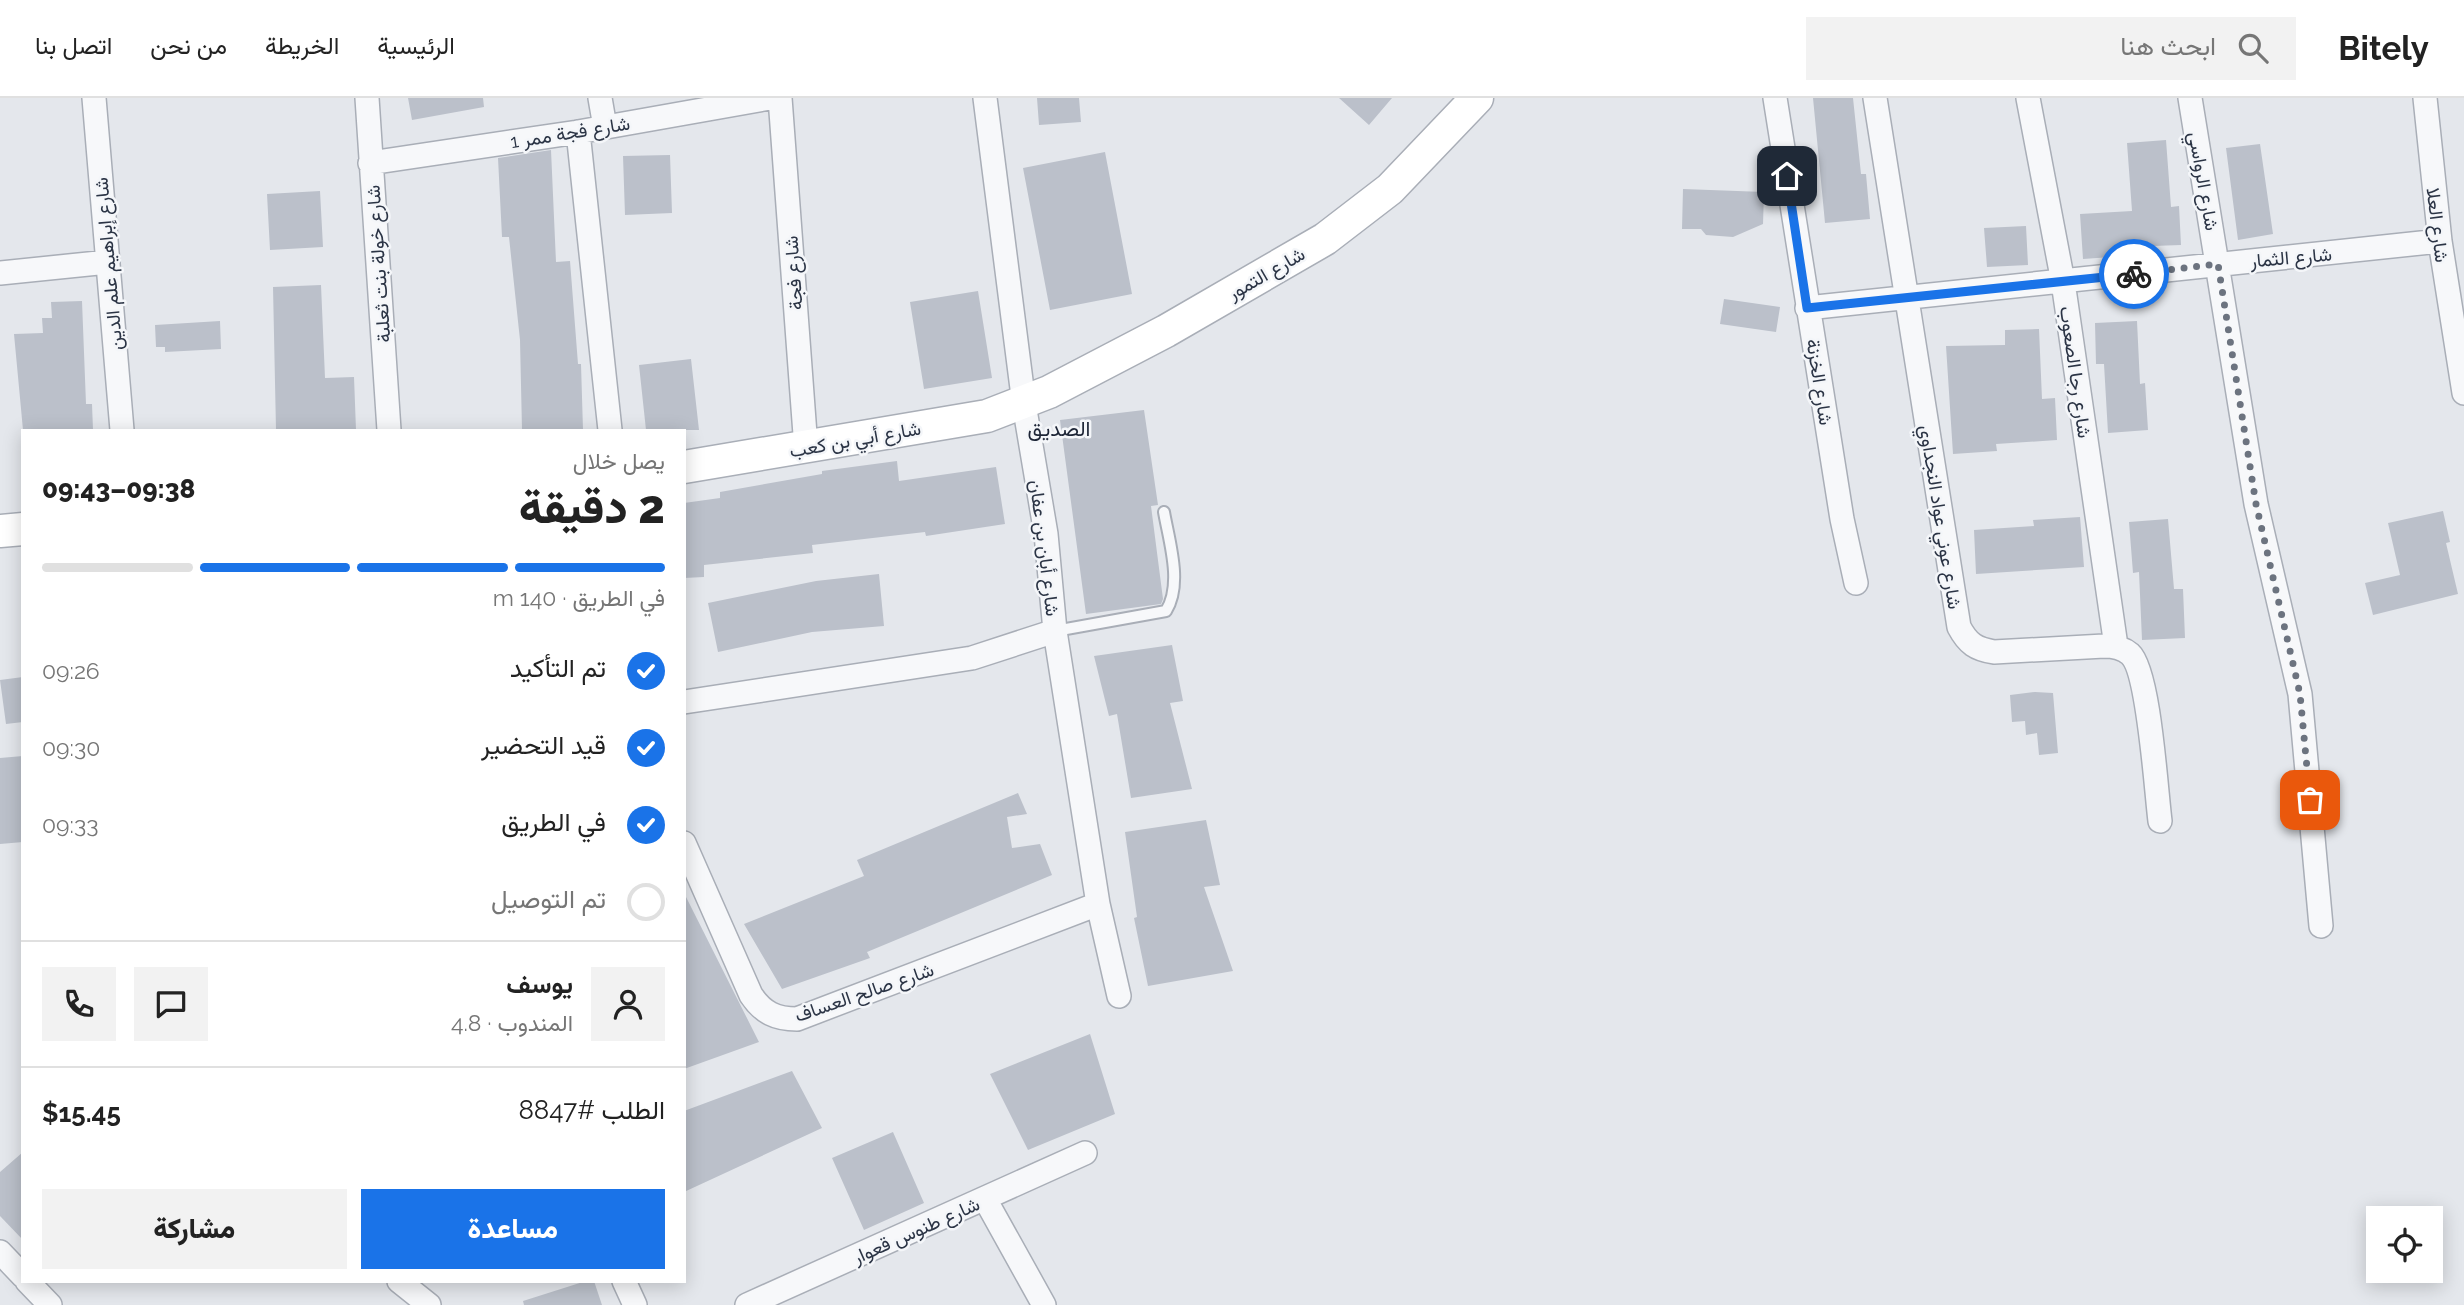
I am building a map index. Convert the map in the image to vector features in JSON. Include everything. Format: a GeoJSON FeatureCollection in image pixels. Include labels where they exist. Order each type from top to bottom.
{"type":"FeatureCollection","features":[{"type":"Feature","properties":{"kind":"street","name":"شارع إبراهيم علم الدين"},"geometry":{"type":"LineString","coordinates":[[94,98],[122,429]]}},
{"type":"Feature","properties":{"kind":"street","name":"شارع خولة بنت ثعلبة"},"geometry":{"type":"LineString","coordinates":[[367,98],[389,429]]}},
{"type":"Feature","properties":{"kind":"street"},"geometry":{"type":"LineString","coordinates":[[600,98],[605,127]]}},
{"type":"Feature","properties":{"kind":"street","name":"شارع فجة ممر 1"},"geometry":{"type":"LineString","coordinates":[[370,163],[578,132],[770,98]]}},
{"type":"Feature","properties":{"kind":"street","name":"شارع فجة"},"geometry":{"type":"LineString","coordinates":[[780,98],[806,448]]}},
{"type":"Feature","properties":{"kind":"street","name":"شارع أبان بن عفان"},"geometry":{"type":"LineString","coordinates":[[985,98],[1024,404],[1046,534],[1055,631],[1098,904],[1119,996]]}},
{"type":"Feature","properties":{"kind":"street","name":"شارع التمور"},"geometry":{"type":"LineString","coordinates":[[1024,404],[1166,331],[1325,239],[1391,189],[1477,98]]}},
{"type":"Feature","properties":{"kind":"street","name":"شارع الخزنة"},"geometry":{"type":"LineString","coordinates":[[1775,98],[1842,519],[1856,583]]}},
{"type":"Feature","properties":{"kind":"street","name":"شارع عوني عواد النجداوي"},"geometry":{"type":"LineString","coordinates":[[1875,98],[1954,610],[1967,642],[1979,650],[1994,652],[2116,646]]}},
{"type":"Feature","properties":{"kind":"street","name":"شارع رجا الصعوب"},"geometry":{"type":"LineString","coordinates":[[2028,98],[2063,282],[2116,646]]}},
{"type":"Feature","properties":{"kind":"street","name":"شارع الرواسي"},"geometry":{"type":"LineString","coordinates":[[2190,98],[2256,504],[2300,694],[2321,926]]}},
{"type":"Feature","properties":{"kind":"street","name":"شارع العلا"},"geometry":{"type":"LineString","coordinates":[[2425,98],[2440,241],[2464,393]]}},
{"type":"Feature","properties":{"kind":"street"},"geometry":{"type":"LineString","coordinates":[[578,132],[610,429]]}},
{"type":"Feature","properties":{"kind":"street","name":"شارع الثمار"},"geometry":{"type":"LineString","coordinates":[[1807,308],[2440,241]]}},
{"type":"Feature","properties":{"kind":"street"},"geometry":{"type":"LineString","coordinates":[[0,273],[108,262]]}},
{"type":"Feature","properties":{"kind":"street","name":"شارع أبي بن كعب"},"geometry":{"type":"LineString","coordinates":[[686,467],[987,416],[1024,404]]}},
{"type":"Feature","properties":{"kind":"street"},"geometry":{"type":"LineString","coordinates":[[0,531],[21,529]]}},
{"type":"Feature","properties":{"kind":"street"},"geometry":{"type":"LineString","coordinates":[[686,702],[972,658],[1055,631]]}},
{"type":"Feature","properties":{"kind":"street"},"geometry":{"type":"LineString","coordinates":[[2116,646],[2129,653],[2143,678],[2160,821]]}},
{"type":"Feature","properties":{"kind":"street","name":"شارع صالح العساف"},"geometry":{"type":"LineString","coordinates":[[686,848],[751,995],[766,1012],[786,1019],[797,1019],[1098,904]]}},
{"type":"Feature","properties":{"kind":"street","name":"شارع طنوس قعوار"},"geometry":{"type":"LineString","coordinates":[[747,1305],[1085,1153]]}},
{"type":"Feature","properties":{"kind":"street"},"geometry":{"type":"LineString","coordinates":[[985,1199],[1044,1305]]}},
{"type":"Feature","properties":{"kind":"street"},"geometry":{"type":"LineString","coordinates":[[0,1252],[21,1274]]}},
{"type":"Feature","properties":{"kind":"street"},"geometry":{"type":"LineString","coordinates":[[29,1283],[50,1305]]}},
{"type":"Feature","properties":{"kind":"street"},"geometry":{"type":"LineString","coordinates":[[402,1283],[429,1305]]}},
{"type":"Feature","properties":{"kind":"street"},"geometry":{"type":"LineString","coordinates":[[625,1283],[635,1305]]}},
{"type":"Feature","properties":{"kind":"lane"},"geometry":{"type":"LineString","coordinates":[[1055,631],[1166,611],[1171,603],[1173,586],[1164,512]]}},
{"type":"Feature","properties":{"kind":"building"},"geometry":{"type":"Polygon","coordinates":[[[408,98],[483,98],[484,107],[412,120],[408,98]]]}},
{"type":"Feature","properties":{"kind":"building"},"geometry":{"type":"Polygon","coordinates":[[[1037,98],[1079,98],[1081,122],[1039,125],[1037,98]]]}},
{"type":"Feature","properties":{"kind":"building"},"geometry":{"type":"Polygon","coordinates":[[[1339,98],[1392,98],[1369,125],[1339,98]]]}},
{"type":"Feature","properties":{"kind":"building"},"geometry":{"type":"Polygon","coordinates":[[[1813,98],[1853,98],[1861,174],[1866,174],[1870,219],[1825,223],[1813,98]]]}},
{"type":"Feature","properties":{"kind":"building"},"geometry":{"type":"Polygon","coordinates":[[[2166,140],[2171,207],[2179,206],[2181,245],[2124,247],[2125,256],[2083,259],[2080,214],[2132,211],[2127,143],[2166,140]]]}},
{"type":"Feature","properties":{"kind":"building"},"geometry":{"type":"Polygon","coordinates":[[[2260,144],[2273,234],[2238,240],[2226,148],[2260,144]]]}},
{"type":"Feature","properties":{"kind":"building"},"geometry":{"type":"Polygon","coordinates":[[[551,150],[556,262],[570,261],[578,364],[581,364],[583,429],[522,429],[520,340],[509,237],[502,237],[498,158],[551,150]]]}},
{"type":"Feature","properties":{"kind":"building"},"geometry":{"type":"Polygon","coordinates":[[[1105,152],[1132,294],[1050,310],[1023,168],[1105,152]]]}},
{"type":"Feature","properties":{"kind":"building"},"geometry":{"type":"Polygon","coordinates":[[[670,155],[672,213],[625,215],[623,156],[670,155]]]}},
{"type":"Feature","properties":{"kind":"building"},"geometry":{"type":"Polygon","coordinates":[[[1683,189],[1764,192],[1763,224],[1733,237],[1706,235],[1701,229],[1682,229],[1683,189]]]}},
{"type":"Feature","properties":{"kind":"building"},"geometry":{"type":"Polygon","coordinates":[[[320,191],[323,247],[270,250],[267,194],[320,191]]]}},
{"type":"Feature","properties":{"kind":"building"},"geometry":{"type":"Polygon","coordinates":[[[2026,226],[2028,265],[1987,267],[1984,228],[2026,226]]]}},
{"type":"Feature","properties":{"kind":"building"},"geometry":{"type":"Polygon","coordinates":[[[321,285],[325,378],[354,377],[356,429],[276,429],[273,287],[321,285]]]}},
{"type":"Feature","properties":{"kind":"building"},"geometry":{"type":"Polygon","coordinates":[[[978,291],[992,378],[924,389],[910,302],[978,291]]]}},
{"type":"Feature","properties":{"kind":"building"},"geometry":{"type":"Polygon","coordinates":[[[1724,299],[1780,307],[1776,332],[1720,324],[1724,299]]]}},
{"type":"Feature","properties":{"kind":"building"},"geometry":{"type":"Polygon","coordinates":[[[82,301],[86,404],[92,404],[93,429],[23,429],[14,334],[43,333],[42,318],[52,318],[51,302],[82,301]]]}},
{"type":"Feature","properties":{"kind":"building"},"geometry":{"type":"Polygon","coordinates":[[[220,321],[221,349],[165,352],[165,347],[156,347],[155,325],[220,321]]]}},
{"type":"Feature","properties":{"kind":"building"},"geometry":{"type":"Polygon","coordinates":[[[2137,321],[2140,384],[2145,383],[2148,430],[2108,433],[2104,364],[2096,364],[2095,323],[2137,321]]]}},
{"type":"Feature","properties":{"kind":"building"},"geometry":{"type":"Polygon","coordinates":[[[2039,329],[2042,399],[2055,398],[2057,440],[1996,444],[1997,451],[1953,454],[1946,346],[2005,345],[2005,330],[2039,329]]]}},
{"type":"Feature","properties":{"kind":"building"},"geometry":{"type":"Polygon","coordinates":[[[691,359],[699,430],[646,429],[639,365],[691,359]]]}},
{"type":"Feature","properties":{"kind":"building"},"geometry":{"type":"Polygon","coordinates":[[[1144,410],[1158,505],[1151,506],[1163,599],[1161,604],[1086,614],[1060,420],[1144,410]]]}},
{"type":"Feature","properties":{"kind":"building"},"geometry":{"type":"Polygon","coordinates":[[[897,461],[899,481],[996,467],[1005,524],[926,536],[925,532],[812,545],[813,553],[704,565],[704,577],[686,578],[686,503],[720,498],[720,492],[822,474],[822,471],[897,461]]]}},
{"type":"Feature","properties":{"kind":"building"},"geometry":{"type":"Polygon","coordinates":[[[2443,511],[2450,542],[2446,543],[2458,594],[2373,615],[2365,583],[2400,575],[2388,523],[2443,511]]]}},
{"type":"Feature","properties":{"kind":"building"},"geometry":{"type":"Polygon","coordinates":[[[2080,517],[2084,567],[1976,574],[1974,530],[2034,526],[2033,520],[2080,517]]]}},
{"type":"Feature","properties":{"kind":"building"},"geometry":{"type":"Polygon","coordinates":[[[2168,519],[2174,589],[2183,589],[2185,638],[2142,640],[2139,572],[2133,573],[2129,522],[2168,519]]]}},
{"type":"Feature","properties":{"kind":"building"},"geometry":{"type":"Polygon","coordinates":[[[879,574],[884,626],[812,632],[718,652],[708,603],[816,581],[879,574]]]}},
{"type":"Feature","properties":{"kind":"building"},"geometry":{"type":"Polygon","coordinates":[[[1172,645],[1183,701],[1170,703],[1192,789],[1131,798],[1117,714],[1109,716],[1094,656],[1172,645]]]}},
{"type":"Feature","properties":{"kind":"building"},"geometry":{"type":"Polygon","coordinates":[[[21,677],[21,722],[6,724],[0,680],[21,677]]]}},
{"type":"Feature","properties":{"kind":"building"},"geometry":{"type":"Polygon","coordinates":[[[2053,693],[2058,753],[2039,755],[2037,733],[2026,735],[2025,721],[2012,722],[2010,695],[2053,693]]]}},
{"type":"Feature","properties":{"kind":"building"},"geometry":{"type":"Polygon","coordinates":[[[21,756],[21,842],[0,844],[0,758],[21,756]]]}},
{"type":"Feature","properties":{"kind":"building"},"geometry":{"type":"Polygon","coordinates":[[[1018,793],[1027,814],[1007,817],[1012,848],[1040,844],[1052,875],[867,952],[870,958],[782,989],[744,924],[864,876],[857,860],[1018,793]]]}},
{"type":"Feature","properties":{"kind":"building"},"geometry":{"type":"Polygon","coordinates":[[[1206,820],[1220,885],[1204,887],[1233,971],[1148,986],[1134,918],[1137,917],[1125,832],[1206,820]]]}},
{"type":"Feature","properties":{"kind":"building"},"geometry":{"type":"Polygon","coordinates":[[[686,897],[759,1042],[686,1068],[686,897]]]}},
{"type":"Feature","properties":{"kind":"building"},"geometry":{"type":"Polygon","coordinates":[[[1090,1034],[1115,1114],[1028,1150],[990,1074],[1090,1034]]]}},
{"type":"Feature","properties":{"kind":"building"},"geometry":{"type":"Polygon","coordinates":[[[792,1071],[822,1128],[686,1191],[686,1110],[792,1071]]]}},
{"type":"Feature","properties":{"kind":"building"},"geometry":{"type":"Polygon","coordinates":[[[893,1132],[924,1203],[864,1230],[832,1158],[893,1132]]]}},
{"type":"Feature","properties":{"kind":"building"},"geometry":{"type":"Polygon","coordinates":[[[21,1154],[21,1238],[0,1216],[0,1172],[21,1154]]]}},
{"type":"Feature","properties":{"kind":"building"},"geometry":{"type":"Polygon","coordinates":[[[580,1283],[595,1283],[602,1305],[524,1305],[523,1301],[580,1283]]]}},
{"type":"Feature","properties":{"kind":"way so far"},"geometry":{"type":"LineString","coordinates":[[2134,274],[2218,264],[2266,558],[2300,694],[2310,800]]}},
{"type":"Feature","properties":{"kind":"district","name":"الصديق"},"geometry":{"type":"Point","coordinates":[1059,429]}},
{"type":"Feature","properties":{"kind":"route"},"geometry":{"type":"LineString","coordinates":[[1787,176],[1807,308],[2134,274]]}}]}
